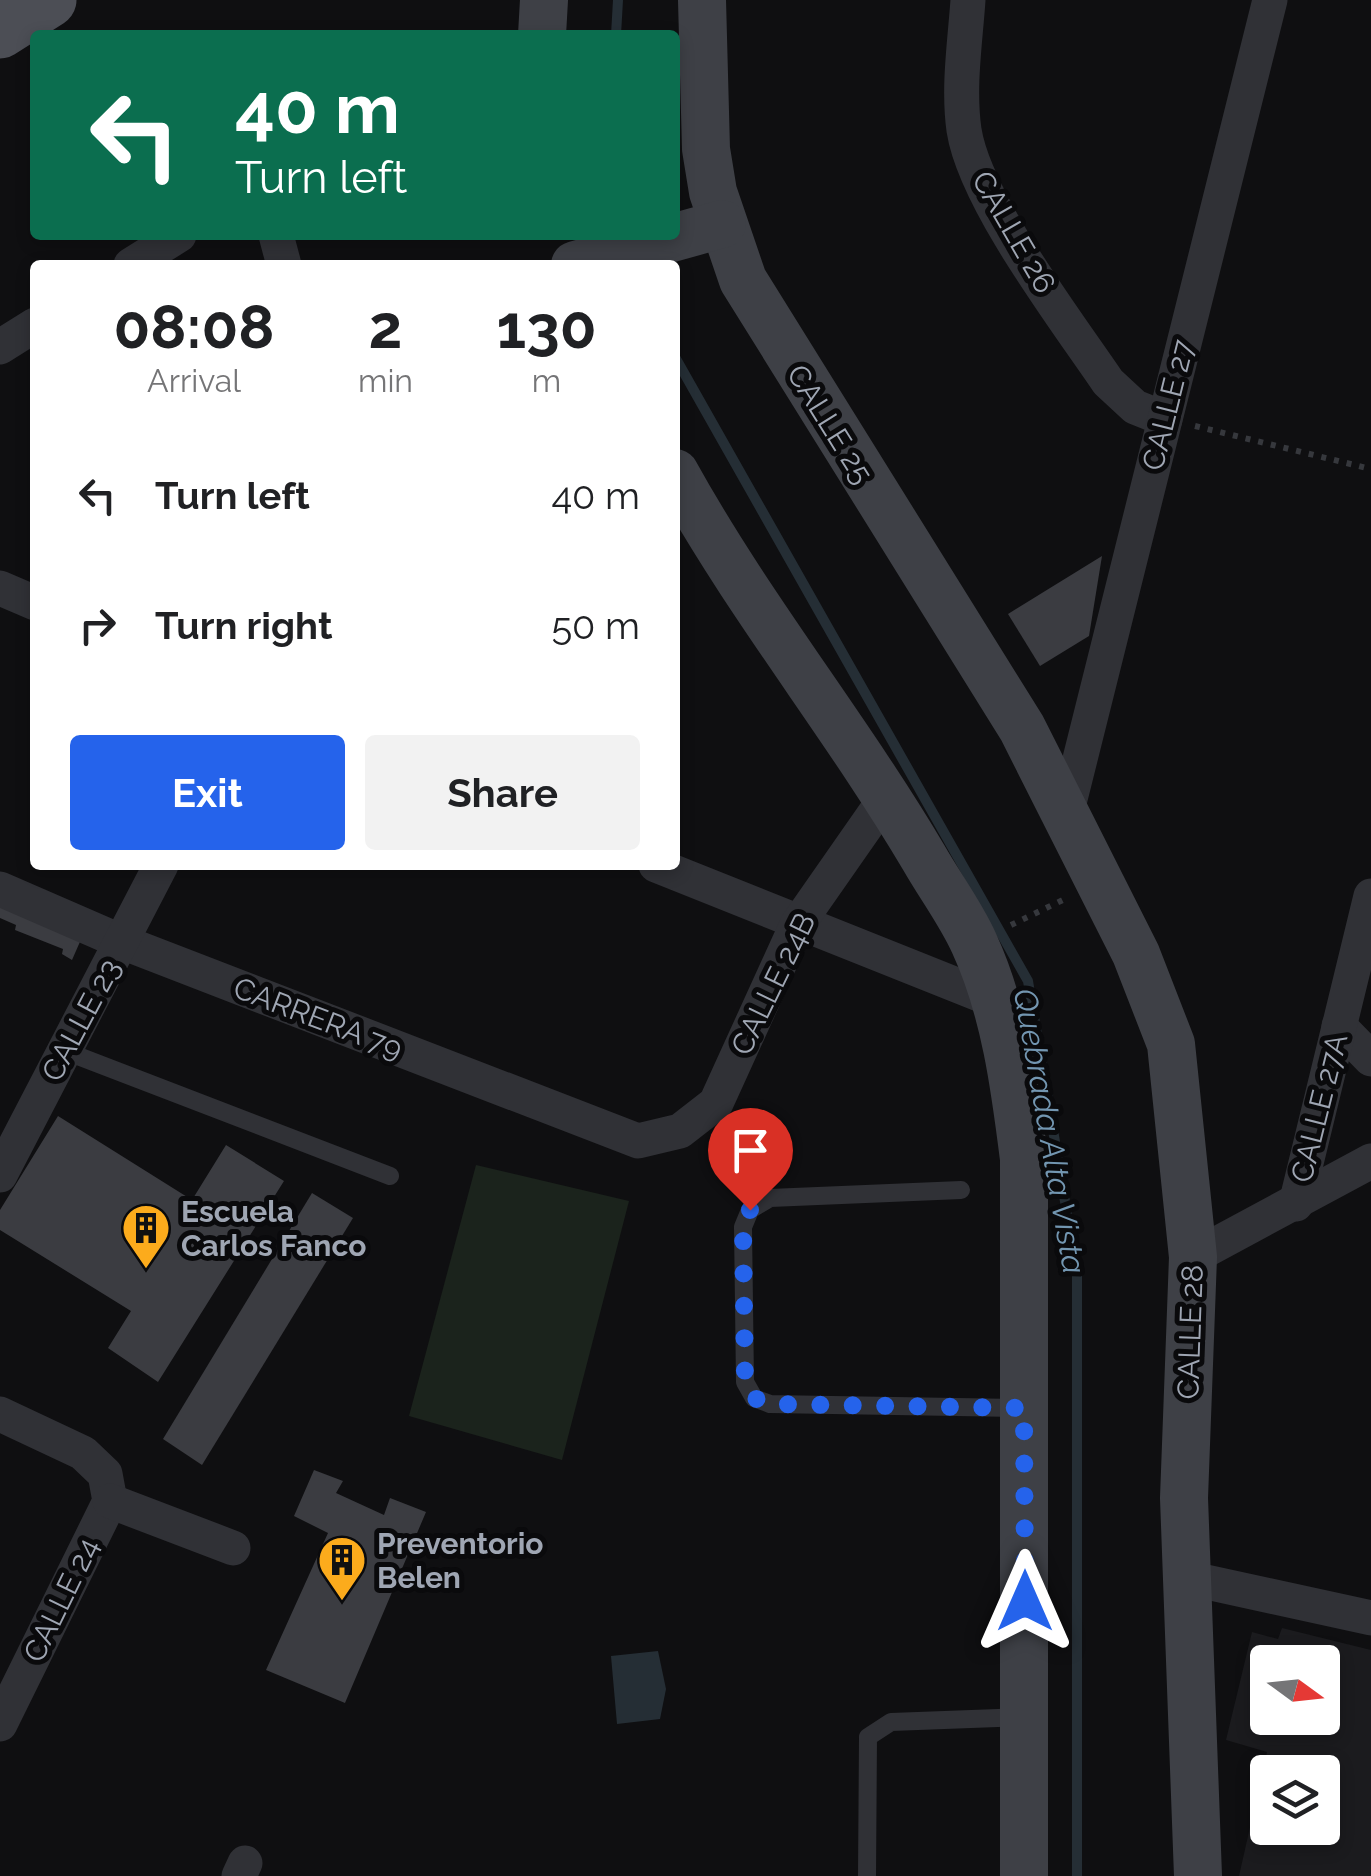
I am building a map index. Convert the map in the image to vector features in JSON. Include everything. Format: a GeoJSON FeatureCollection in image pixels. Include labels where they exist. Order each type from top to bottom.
{"type":"FeatureCollection","features":[{"type":"Feature","properties":{"kind":"main road"},"geometry":{"type":"LineString","coordinates":[[0,30],[49,0]]}},
{"type":"Feature","properties":{"kind":"street","name":"CALLE 25"},"geometry":{"type":"LineString","coordinates":[[702,0],[703,118],[722,224],[743,280],[1022,728],[1067,811]]}},
{"type":"Feature","properties":{"kind":"street","name":"CALLE 26"},"geometry":{"type":"LineString","coordinates":[[968,0],[961,92],[964,133],[978,178],[1108,382],[1135,407],[1165,418]]}},
{"type":"Feature","properties":{"kind":"street","name":"CALLE 27"},"geometry":{"type":"LineString","coordinates":[[1067,811],[1270,0]]}},
{"type":"Feature","properties":{"kind":"street"},"geometry":{"type":"LineString","coordinates":[[680,235],[722,224]]}},
{"type":"Feature","properties":{"kind":"street"},"geometry":{"type":"LineString","coordinates":[[139,260],[172,240]]}},
{"type":"Feature","properties":{"kind":"street"},"geometry":{"type":"LineString","coordinates":[[594,260],[661,240]]}},
{"type":"Feature","properties":{"kind":"street"},"geometry":{"type":"LineString","coordinates":[[0,346],[30,328]]}},
{"type":"Feature","properties":{"kind":"street"},"geometry":{"type":"LineString","coordinates":[[680,482],[709,535],[888,796],[974,943],[994,1000],[1014,1081],[1024,1158],[1024,1876]]}},
{"type":"Feature","properties":{"kind":"street"},"geometry":{"type":"LineString","coordinates":[[0,588],[30,601]]}},
{"type":"Feature","properties":{"kind":"street","name":"CALLE 24B"},"geometry":{"type":"LineString","coordinates":[[638,1141],[680,1132],[716,1103],[797,924],[888,796]]}},
{"type":"Feature","properties":{"kind":"street","name":"CALLE 28"},"geometry":{"type":"LineString","coordinates":[[1067,811],[1136,954],[1171,1044],[1193,1257],[1184,1498],[1198,1876]]}},
{"type":"Feature","properties":{"kind":"street","name":"CALLE 23"},"geometry":{"type":"LineString","coordinates":[[0,1174],[158,870]]}},
{"type":"Feature","properties":{"kind":"street"},"geometry":{"type":"LineString","coordinates":[[668,870],[994,1000]]}},
{"type":"Feature","properties":{"kind":"street","name":"CARRERA 79"},"geometry":{"type":"LineString","coordinates":[[0,889],[122,942],[638,1141]]}},
{"type":"Feature","properties":{"kind":"street","name":"CALLE 27A"},"geometry":{"type":"LineString","coordinates":[[1296,1204],[1371,896]]}},
{"type":"Feature","properties":{"kind":"street"},"geometry":{"type":"LineString","coordinates":[[1339,1026],[1371,1059]]}},
{"type":"Feature","properties":{"kind":"street"},"geometry":{"type":"LineString","coordinates":[[1193,1257],[1371,1161]]}},
{"type":"Feature","properties":{"kind":"street"},"geometry":{"type":"LineString","coordinates":[[0,1414],[83,1453],[107,1487],[233,1548]]}},
{"type":"Feature","properties":{"kind":"street","name":"CALLE 24"},"geometry":{"type":"LineString","coordinates":[[0,1724],[107,1487]]}},
{"type":"Feature","properties":{"kind":"street"},"geometry":{"type":"LineString","coordinates":[[1188,1578],[1371,1618]]}},
{"type":"Feature","properties":{"kind":"lane"},"geometry":{"type":"LineString","coordinates":[[65,1051],[390,1176]]}},
{"type":"Feature","properties":{"kind":"lane"},"geometry":{"type":"LineString","coordinates":[[961,1190],[770,1198],[750,1210],[743,1227],[745,1382],[754,1398],[770,1404],[1024,1408]]}},
{"type":"Feature","properties":{"kind":"lane"},"geometry":{"type":"LineString","coordinates":[[867,1876],[868,1737],[878,1726],[891,1722],[1026,1717]]}},
{"type":"Feature","properties":{"kind":"path"},"geometry":{"type":"LineString","coordinates":[[1165,418],[1371,469]]}},
{"type":"Feature","properties":{"kind":"path"},"geometry":{"type":"LineString","coordinates":[[995,932],[1052,905]]}},
{"type":"Feature","properties":{"kind":"shaded area"},"geometry":{"type":"Polygon","coordinates":[[[476,1165],[629,1201],[562,1460],[409,1416],[476,1165]]]}},
{"type":"Feature","properties":{"kind":"shaded area"},"geometry":{"type":"Polygon","coordinates":[[[1282,1628],[1371,1650],[1371,1876],[1239,1876],[1250,1827],[1250,1845],[1340,1845],[1340,1755],[1266,1755],[1267,1752],[1226,1740],[1252,1632],[1278,1639],[1282,1628]]]}},
{"type":"Feature","properties":{"kind":"shaded area"},"geometry":{"type":"Polygon","coordinates":[[[658,1651],[666,1689],[660,1719],[617,1724],[611,1656],[658,1651]]]}},
{"type":"Feature","properties":{"kind":"building"},"geometry":{"type":"Polygon","coordinates":[[[1102,556],[1089,636],[1040,666],[1008,614],[1102,556]]]}},
{"type":"Feature","properties":{"kind":"building"},"geometry":{"type":"Polygon","coordinates":[[[0,893],[86,928],[72,960],[62,954],[63,949],[15,930],[16,925],[0,918],[0,893]]]}},
{"type":"Feature","properties":{"kind":"building","name":"Escuela Carlos Fanco"},"geometry":{"type":"Polygon","coordinates":[[[58,1116],[192,1200],[226,1145],[284,1181],[158,1382],[108,1348],[131,1311],[0,1230],[0,1210],[58,1116]]]}},
{"type":"Feature","properties":{"kind":"building","name":"Escuela Carlos Fanco"},"geometry":{"type":"Polygon","coordinates":[[[312,1193],[353,1218],[202,1465],[163,1439],[312,1193]]]}},
{"type":"Feature","properties":{"kind":"building","name":"Preventorio Belen"},"geometry":{"type":"Polygon","coordinates":[[[314,1470],[343,1481],[336,1493],[384,1515],[390,1498],[426,1512],[345,1703],[266,1670],[328,1533],[294,1516],[314,1470]]]}},
{"type":"Feature","properties":{"kind":"waterway","name":"Quebrada Alta Vista"},"geometry":{"type":"LineString","coordinates":[[616,30],[618,0]]}},
{"type":"Feature","properties":{"kind":"waterway","name":"Quebrada Alta Vista"},"geometry":{"type":"LineString","coordinates":[[680,366],[1028,981],[1077,1273],[1077,1876]]}},
{"type":"Feature","properties":{"kind":"place","name":"Escuela Carlos Fanco"},"geometry":{"type":"Point","coordinates":[146,1270]}},
{"type":"Feature","properties":{"kind":"place","name":"Preventorio Belen"},"geometry":{"type":"Point","coordinates":[342,1602]}},
{"type":"Feature","properties":{"kind":"route"},"geometry":{"type":"LineString","coordinates":[[750,1210],[743,1227],[745,1382],[754,1398],[770,1404],[1024,1408],[1025,1601]]}}]}
